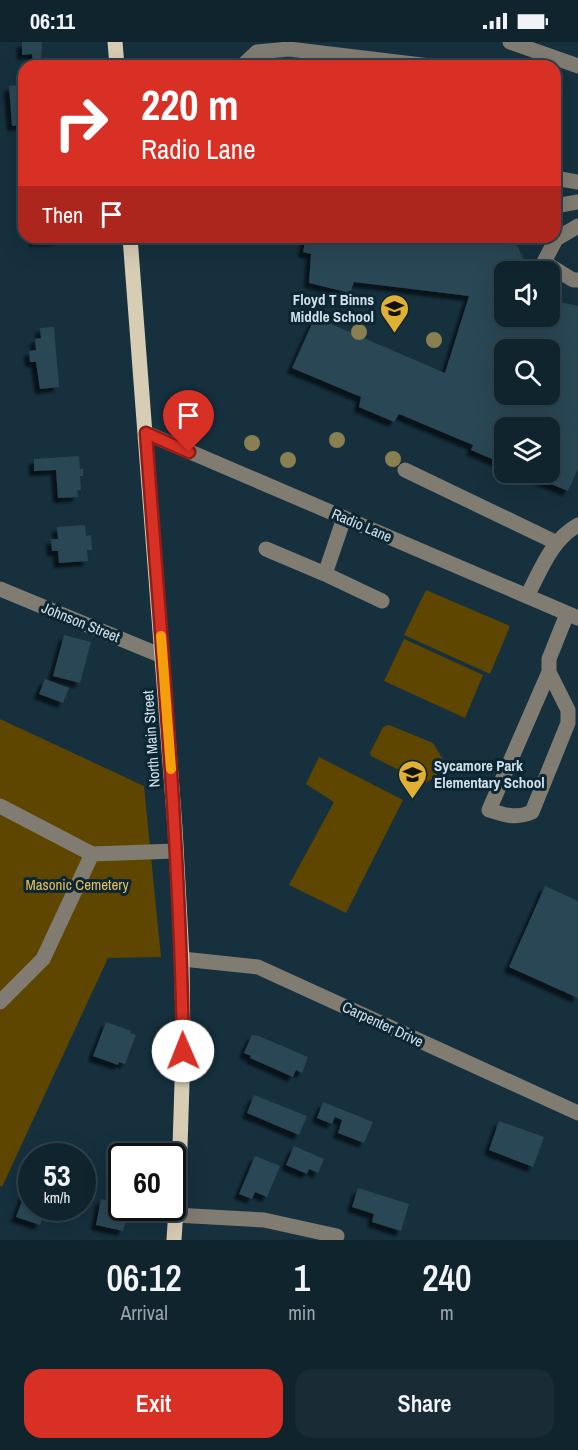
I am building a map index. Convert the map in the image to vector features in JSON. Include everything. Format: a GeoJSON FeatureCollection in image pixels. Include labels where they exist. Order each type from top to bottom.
{"type":"FeatureCollection","features":[{"type":"Feature","properties":{"kind":"main road"},"geometry":{"type":"LineString","coordinates":[[115,42],[116,60]]}},
{"type":"Feature","properties":{"kind":"main road","name":"North Main Street"},"geometry":{"type":"LineString","coordinates":[[130,243],[146,433],[182,959],[183,1051],[180,1143]]}},
{"type":"Feature","properties":{"kind":"main road","name":"North Main Street"},"geometry":{"type":"LineString","coordinates":[[174,1240],[176,1221]]}},
{"type":"Feature","properties":{"kind":"street"},"geometry":{"type":"LineString","coordinates":[[510,42],[578,66]]}},
{"type":"Feature","properties":{"kind":"street"},"geometry":{"type":"LineString","coordinates":[[248,60],[257,52],[289,49],[380,60]]}},
{"type":"Feature","properties":{"kind":"street"},"geometry":{"type":"LineString","coordinates":[[561,179],[578,182]]}},
{"type":"Feature","properties":{"kind":"street"},"geometry":{"type":"LineString","coordinates":[[561,205],[578,202]]}},
{"type":"Feature","properties":{"kind":"street"},"geometry":{"type":"LineString","coordinates":[[561,236],[578,226]]}},
{"type":"Feature","properties":{"kind":"street"},"geometry":{"type":"LineString","coordinates":[[554,243],[544,262],[573,280],[578,280]]}},
{"type":"Feature","properties":{"kind":"street","name":"Radio Lane"},"geometry":{"type":"LineString","coordinates":[[146,433],[573,616]]}},
{"type":"Feature","properties":{"kind":"street"},"geometry":{"type":"LineString","coordinates":[[405,470],[555,542]]}},
{"type":"Feature","properties":{"kind":"street"},"geometry":{"type":"LineString","coordinates":[[325,574],[344,518]]}},
{"type":"Feature","properties":{"kind":"street"},"geometry":{"type":"LineString","coordinates":[[527,596],[555,542],[578,525]]}},
{"type":"Feature","properties":{"kind":"street"},"geometry":{"type":"LineString","coordinates":[[266,549],[382,601]]}},
{"type":"Feature","properties":{"kind":"street","name":"Johnson Street"},"geometry":{"type":"LineString","coordinates":[[0,589],[162,656]]}},
{"type":"Feature","properties":{"kind":"street"},"geometry":{"type":"LineString","coordinates":[[549,672],[568,710],[568,723],[532,812],[513,817],[489,810],[549,672],[549,659],[573,616]]}},
{"type":"Feature","properties":{"kind":"street"},"geometry":{"type":"LineString","coordinates":[[0,806],[92,854],[176,851]]}},
{"type":"Feature","properties":{"kind":"street"},"geometry":{"type":"LineString","coordinates":[[0,1002],[43,959],[92,854]]}},
{"type":"Feature","properties":{"kind":"street","name":"Carpenter Drive"},"geometry":{"type":"LineString","coordinates":[[182,959],[258,967],[578,1113]]}},
{"type":"Feature","properties":{"kind":"street"},"geometry":{"type":"LineString","coordinates":[[186,1216],[264,1220],[338,1236]]}},
{"type":"Feature","properties":{"kind":"green space"},"geometry":{"type":"Polygon","coordinates":[[[426,590],[510,626],[490,674],[404,635],[426,590]]]}},
{"type":"Feature","properties":{"kind":"green space"},"geometry":{"type":"Polygon","coordinates":[[[404,639],[483,675],[465,718],[384,681],[404,639]]]}},
{"type":"Feature","properties":{"kind":"green space","name":"Masonic Cemetery"},"geometry":{"type":"Polygon","coordinates":[[[0,719],[144,786],[161,957],[108,958],[22,1143],[18,1143],[18,1152],[2,1187],[0,1186],[0,719]]]}},
{"type":"Feature","properties":{"kind":"green space"},"geometry":{"type":"Polygon","coordinates":[[[389,725],[433,743],[444,761],[435,777],[425,783],[371,756],[370,753],[383,727],[389,725]]]}},
{"type":"Feature","properties":{"kind":"green space"},"geometry":{"type":"Polygon","coordinates":[[[319,757],[403,800],[346,913],[289,885],[334,802],[306,784],[319,757]]]}},
{"type":"Feature","properties":{"kind":"building"},"geometry":{"type":"Polygon","coordinates":[[[22,42],[42,42],[41,60],[33,60],[32,54],[22,55],[22,42]]]}},
{"type":"Feature","properties":{"kind":"building"},"geometry":{"type":"Polygon","coordinates":[[[18,85],[18,126],[12,126],[9,86],[18,85]]]}},
{"type":"Feature","properties":{"kind":"building","name":"Floyd T Binns Middle School"},"geometry":{"type":"Polygon","coordinates":[[[305,243],[517,243],[524,261],[494,261],[494,327],[560,327],[560,302],[578,306],[578,469],[568,491],[548,483],[560,483],[560,417],[494,417],[494,460],[471,450],[473,445],[399,414],[394,422],[359,407],[361,397],[292,368],[315,317],[445,373],[469,296],[354,282],[350,293],[309,283],[311,254],[303,252],[305,243]]]}},
{"type":"Feature","properties":{"kind":"building"},"geometry":{"type":"Polygon","coordinates":[[[54,327],[59,387],[40,389],[36,362],[30,362],[29,351],[36,350],[35,339],[41,338],[40,328],[54,327]]]}},
{"type":"Feature","properties":{"kind":"building"},"geometry":{"type":"Polygon","coordinates":[[[79,456],[83,476],[80,476],[81,490],[77,490],[78,497],[58,498],[56,470],[34,471],[34,459],[79,456]]]}},
{"type":"Feature","properties":{"kind":"building"},"geometry":{"type":"Polygon","coordinates":[[[85,525],[86,536],[91,535],[92,550],[87,550],[88,561],[59,563],[58,551],[52,551],[51,539],[58,539],[57,527],[85,525]]]}},
{"type":"Feature","properties":{"kind":"building"},"geometry":{"type":"Polygon","coordinates":[[[64,635],[91,642],[80,683],[53,676],[64,635]]]}},
{"type":"Feature","properties":{"kind":"building"},"geometry":{"type":"Polygon","coordinates":[[[45,679],[69,688],[63,703],[39,694],[45,679]]]}},
{"type":"Feature","properties":{"kind":"building"},"geometry":{"type":"Polygon","coordinates":[[[545,886],[578,901],[578,998],[509,967],[545,886]]]}},
{"type":"Feature","properties":{"kind":"building"},"geometry":{"type":"Polygon","coordinates":[[[106,1022],[136,1035],[125,1064],[119,1062],[118,1065],[93,1056],[106,1022]]]}},
{"type":"Feature","properties":{"kind":"building"},"geometry":{"type":"Polygon","coordinates":[[[252,1035],[308,1057],[302,1073],[296,1070],[293,1077],[250,1058],[251,1056],[244,1053],[252,1035]]]}},
{"type":"Feature","properties":{"kind":"building"},"geometry":{"type":"Polygon","coordinates":[[[254,1095],[307,1116],[299,1135],[247,1113],[254,1095]]]}},
{"type":"Feature","properties":{"kind":"building"},"geometry":{"type":"Polygon","coordinates":[[[323,1102],[373,1122],[364,1143],[338,1133],[342,1120],[335,1117],[332,1124],[317,1118],[323,1102]]]}},
{"type":"Feature","properties":{"kind":"building"},"geometry":{"type":"Polygon","coordinates":[[[499,1121],[544,1137],[533,1167],[489,1150],[499,1121]]]}},
{"type":"Feature","properties":{"kind":"building"},"geometry":{"type":"Polygon","coordinates":[[[294,1146],[324,1159],[318,1173],[309,1169],[307,1174],[286,1165],[294,1146]]]}},
{"type":"Feature","properties":{"kind":"building"},"geometry":{"type":"Polygon","coordinates":[[[255,1156],[280,1166],[267,1197],[255,1192],[252,1199],[239,1194],[255,1156]]]}},
{"type":"Feature","properties":{"kind":"building"},"geometry":{"type":"Polygon","coordinates":[[[358,1188],[409,1204],[401,1231],[372,1222],[374,1214],[352,1207],[358,1188]]]}},
{"type":"Feature","properties":{"kind":"building"},"geometry":{"type":"Polygon","coordinates":[[[101,1199],[108,1200],[108,1221],[126,1221],[123,1231],[96,1225],[101,1199]]]}},
{"type":"Feature","properties":{"kind":"building"},"geometry":{"type":"Polygon","coordinates":[[[28,1221],[41,1221],[40,1225],[28,1221]]]}},
{"type":"Feature","properties":{"kind":"slow traffic"},"geometry":{"type":"LineString","coordinates":[[161,636],[171,769]]}},
{"type":"Feature","properties":{"kind":"place","name":"Floyd T Binns Middle School"},"geometry":{"type":"Point","coordinates":[395,334]}},
{"type":"Feature","properties":{"kind":"place","name":"Sycamore Park Elementary School"},"geometry":{"type":"Point","coordinates":[413,800]}},
{"type":"Feature","properties":{"kind":"route"},"geometry":{"type":"LineString","coordinates":[[183,1051],[182,959],[176,828],[146,433],[189,452]]}}]}
